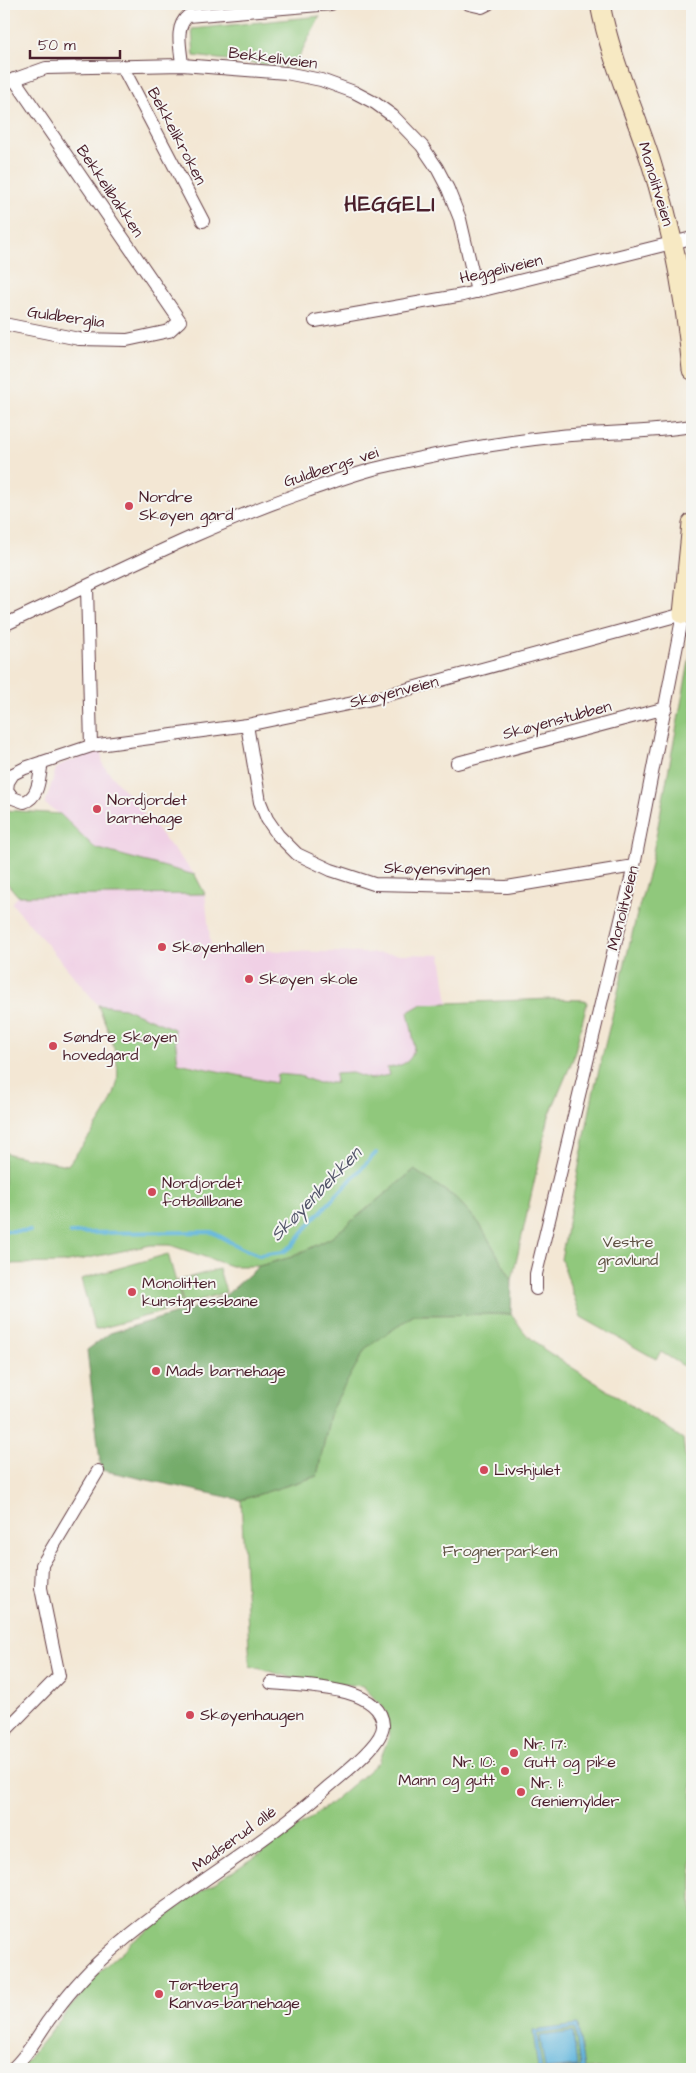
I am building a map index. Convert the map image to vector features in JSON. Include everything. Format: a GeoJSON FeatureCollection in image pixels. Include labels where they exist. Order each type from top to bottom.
{"type":"FeatureCollection","features":[{"type":"Feature","properties":{"kind":"street"},"geometry":{"type":"LineString","coordinates":[[182,64],[179,29],[183,19],[188,16],[331,4]]}},
{"type":"Feature","properties":{"kind":"street"},"geometry":{"type":"LineString","coordinates":[[469,4],[477,7],[488,4]]}},
{"type":"Feature","properties":{"kind":"street","name":"Monolitveien"},"geometry":{"type":"LineString","coordinates":[[600,4],[610,45],[658,186],[673,244],[684,298],[692,370]]}},
{"type":"Feature","properties":{"kind":"street","name":"Bekkeliveien"},"geometry":{"type":"LineString","coordinates":[[9,81],[46,68],[182,64],[305,76],[354,92],[385,110],[422,146],[448,189],[460,219],[477,292]]}},
{"type":"Feature","properties":{"kind":"street","name":"Bekkelikroken"},"geometry":{"type":"LineString","coordinates":[[122,66],[203,220]]}},
{"type":"Feature","properties":{"kind":"street","name":"Bekkelibakken"},"geometry":{"type":"LineString","coordinates":[[9,81],[180,321]]}},
{"type":"Feature","properties":{"kind":"street","name":"Heggeliveien"},"geometry":{"type":"LineString","coordinates":[[315,321],[477,292],[692,238]]}},
{"type":"Feature","properties":{"kind":"street","name":"Guldberglia"},"geometry":{"type":"LineString","coordinates":[[4,324],[79,339],[127,340],[169,331],[180,321]]}},
{"type":"Feature","properties":{"kind":"street","name":"Guldbergs vei"},"geometry":{"type":"LineString","coordinates":[[4,625],[87,587],[156,552],[267,505],[384,466],[475,448],[560,436],[692,426]]}},
{"type":"Feature","properties":{"kind":"street","name":"Monolitveien"},"geometry":{"type":"LineString","coordinates":[[536,1289],[536,1274],[634,866],[666,708],[688,613],[692,523]]}},
{"type":"Feature","properties":{"kind":"street"},"geometry":{"type":"LineString","coordinates":[[87,587],[91,746]]}},
{"type":"Feature","properties":{"kind":"street","name":"Skøyenveien"},"geometry":{"type":"LineString","coordinates":[[42,762],[91,746],[247,725],[372,699],[688,613]]}},
{"type":"Feature","properties":{"kind":"street","name":"Skøyenstubben"},"geometry":{"type":"LineString","coordinates":[[457,763],[666,708]]}},
{"type":"Feature","properties":{"kind":"street","name":"Skøyensvingen"},"geometry":{"type":"LineString","coordinates":[[247,725],[260,802],[267,819],[278,835],[298,854],[331,870],[374,884],[508,887],[634,866]]}},
{"type":"Feature","properties":{"kind":"street"},"geometry":{"type":"LineString","coordinates":[[4,1732],[59,1676],[41,1588],[42,1565],[98,1471]]}},
{"type":"Feature","properties":{"kind":"street","name":"Madserud allé"},"geometry":{"type":"LineString","coordinates":[[12,2069],[20,2062],[74,1989],[101,1960],[135,1929],[252,1848],[315,1799],[366,1752],[382,1734],[383,1725],[380,1714],[372,1704],[358,1696],[345,1691],[271,1682]]}},
{"type":"Feature","properties":{"kind":"shaded area","name":"Nordjordet barnehage"},"geometry":{"type":"Polygon","coordinates":[[[101,751],[103,765],[195,875],[95,848],[60,814],[45,804],[56,769],[64,763],[101,751]]]}},
{"type":"Feature","properties":{"kind":"shaded area"},"geometry":{"type":"Polygon","coordinates":[[[205,894],[211,949],[441,955],[448,1003],[422,1004],[408,1012],[415,1048],[411,1058],[390,1075],[370,1079],[352,1073],[335,1074],[337,1083],[318,1083],[300,1076],[277,1074],[276,1083],[178,1062],[174,1029],[124,1008],[98,1005],[12,903],[18,896],[205,894]]]}},
{"type":"Feature","properties":{"kind":"green space"},"geometry":{"type":"Polygon","coordinates":[[[320,16],[293,68],[194,56],[192,29],[320,16]]]}},
{"type":"Feature","properties":{"kind":"green space","name":"Vestre gravlund"},"geometry":{"type":"Polygon","coordinates":[[[692,646],[692,1371],[661,1352],[656,1359],[581,1317],[561,1259],[593,1094],[650,868],[692,646]]]}},
{"type":"Feature","properties":{"kind":"green space"},"geometry":{"type":"Polygon","coordinates":[[[5,810],[60,814],[95,848],[195,875],[205,894],[18,896],[6,882],[5,810]]]}},
{"type":"Feature","properties":{"kind":"green space"},"geometry":{"type":"Polygon","coordinates":[[[551,999],[585,1000],[587,1003],[573,1059],[549,1116],[512,1280],[479,1223],[456,1198],[414,1170],[331,1238],[292,1257],[259,1266],[231,1266],[170,1245],[151,1245],[64,1263],[4,1264],[4,1152],[68,1165],[97,1126],[114,1094],[118,1073],[117,1064],[109,1033],[98,1005],[124,1008],[174,1029],[178,1063],[276,1083],[277,1074],[300,1076],[318,1083],[336,1083],[335,1074],[352,1073],[370,1079],[389,1075],[387,1068],[399,1066],[407,1062],[412,1056],[414,1049],[408,1012],[422,1004],[551,999]]]}},
{"type":"Feature","properties":{"kind":"green space"},"geometry":{"type":"Polygon","coordinates":[[[414,1170],[456,1198],[479,1223],[512,1280],[511,1314],[414,1315],[366,1348],[331,1410],[317,1476],[241,1500],[101,1470],[87,1350],[110,1333],[191,1309],[227,1294],[259,1266],[292,1257],[331,1238],[414,1170]]]}},
{"type":"Feature","properties":{"kind":"green space","name":"Monolitten kunstgressbane"},"geometry":{"type":"Polygon","coordinates":[[[168,1254],[183,1306],[95,1330],[81,1279],[168,1254]]]}},
{"type":"Feature","properties":{"kind":"green space"},"geometry":{"type":"Polygon","coordinates":[[[219,1269],[226,1292],[184,1305],[177,1281],[219,1269]]]}},
{"type":"Feature","properties":{"kind":"green space","name":"Frognerparken"},"geometry":{"type":"Polygon","coordinates":[[[511,1314],[525,1333],[545,1350],[683,1439],[685,1456],[692,1468],[692,2069],[20,2069],[100,1971],[136,1939],[191,1898],[260,1854],[326,1807],[379,1762],[389,1737],[386,1711],[363,1686],[304,1681],[250,1666],[241,1500],[317,1476],[331,1410],[365,1348],[414,1315],[511,1314]]]}},
{"type":"Feature","properties":{"kind":"water"},"geometry":{"type":"Polygon","coordinates":[[[578,2025],[584,2069],[561,2069],[580,2067],[575,2029],[537,2034],[542,2069],[538,2069],[533,2031],[578,2025]]]}},
{"type":"Feature","properties":{"kind":"water"},"geometry":{"type":"Polygon","coordinates":[[[573,2032],[577,2066],[545,2069],[540,2036],[573,2032]]]}},
{"type":"Feature","properties":{"kind":"waterway","name":"Skøyenbekken"},"geometry":{"type":"LineString","coordinates":[[70,1233],[212,1232],[241,1248],[259,1255],[283,1252],[292,1246],[312,1221],[376,1153]]}},
{"type":"Feature","properties":{"kind":"waterway","name":"Skøyenbekken"},"geometry":{"type":"LineString","coordinates":[[4,1231],[30,1231]]}},
{"type":"Feature","properties":{"kind":"place","name":"Nordre Skøyen gård"},"geometry":{"type":"Point","coordinates":[129,506]}},
{"type":"Feature","properties":{"kind":"place","name":"Nordjordet barnehage"},"geometry":{"type":"Point","coordinates":[97,809]}},
{"type":"Feature","properties":{"kind":"place","name":"Skøyenhallen"},"geometry":{"type":"Point","coordinates":[162,947]}},
{"type":"Feature","properties":{"kind":"place","name":"Skøyen skole"},"geometry":{"type":"Point","coordinates":[249,979]}},
{"type":"Feature","properties":{"kind":"place","name":"Søndre Skøyen hovedgård"},"geometry":{"type":"Point","coordinates":[53,1046]}},
{"type":"Feature","properties":{"kind":"place","name":"Nordjordet fotballbane"},"geometry":{"type":"Point","coordinates":[152,1192]}},
{"type":"Feature","properties":{"kind":"place","name":"Monolitten kunstgressbane"},"geometry":{"type":"Point","coordinates":[132,1292]}},
{"type":"Feature","properties":{"kind":"place","name":"Mads barnehage"},"geometry":{"type":"Point","coordinates":[156,1371]}},
{"type":"Feature","properties":{"kind":"place","name":"Livshjulet"},"geometry":{"type":"Point","coordinates":[484,1470]}},
{"type":"Feature","properties":{"kind":"place","name":"Skøyenhaugen"},"geometry":{"type":"Point","coordinates":[190,1715]}},
{"type":"Feature","properties":{"kind":"place","name":"Nr. 17: Gutt og pike"},"geometry":{"type":"Point","coordinates":[514,1753]}},
{"type":"Feature","properties":{"kind":"place","name":"Nr. 10: Mann og gutt"},"geometry":{"type":"Point","coordinates":[505,1771]}},
{"type":"Feature","properties":{"kind":"place","name":"Nr. 1: Geniemylder"},"geometry":{"type":"Point","coordinates":[521,1792]}},
{"type":"Feature","properties":{"kind":"place","name":"Tørtberg Kanvas-barnehage"},"geometry":{"type":"Point","coordinates":[159,1994]}},
{"type":"Feature","properties":{"kind":"district","name":"HEGGELI"},"geometry":{"type":"Point","coordinates":[390,204]}}]}
